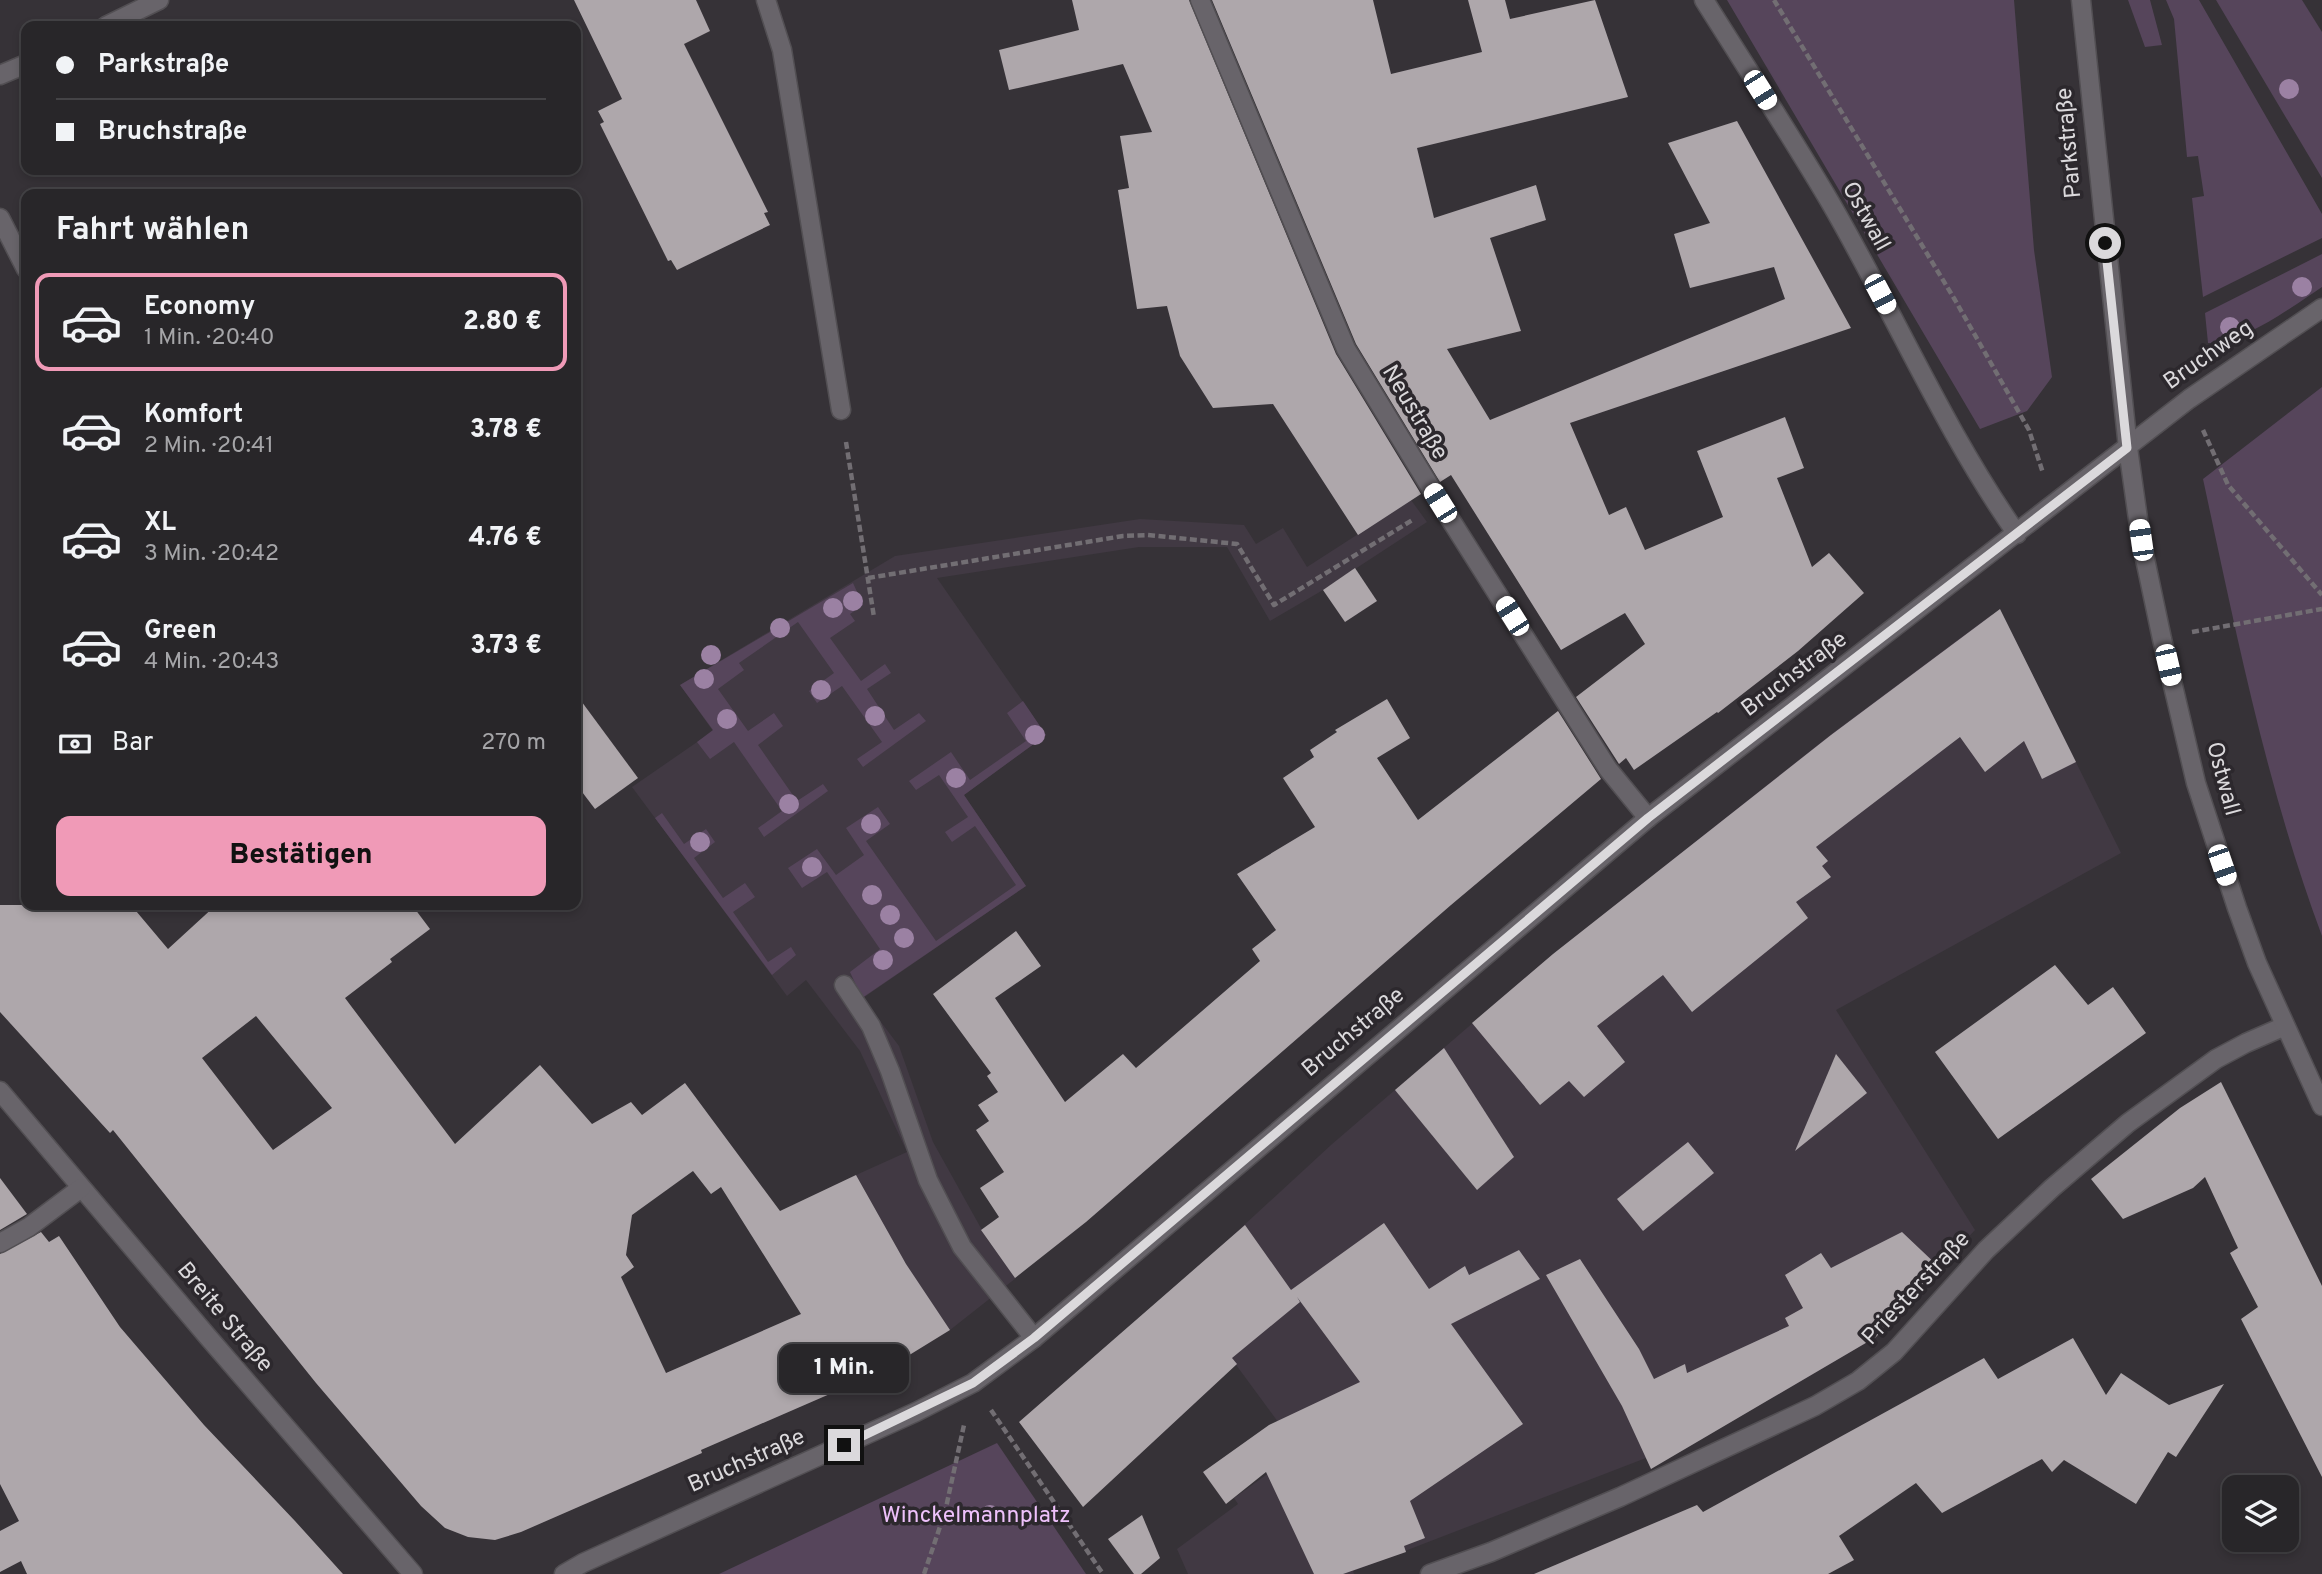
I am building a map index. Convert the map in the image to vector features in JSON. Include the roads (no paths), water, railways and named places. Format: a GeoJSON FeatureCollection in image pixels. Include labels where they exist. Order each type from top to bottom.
{"type":"FeatureCollection","features":[{"type":"Feature","properties":{"kind":"street"},"geometry":{"type":"LineString","coordinates":[[116,21],[159,0]]}},
{"type":"Feature","properties":{"kind":"street"},"geometry":{"type":"LineString","coordinates":[[766,0],[782,50],[841,410]]}},
{"type":"Feature","properties":{"kind":"street","name":"Neustraße"},"geometry":{"type":"LineString","coordinates":[[1200,0],[1346,349],[1608,769],[1648,818]]}},
{"type":"Feature","properties":{"kind":"street","name":"Ostwall"},"geometry":{"type":"LineString","coordinates":[[1704,0],[1830,202],[1963,451],[1989,495],[2017,534]]}},
{"type":"Feature","properties":{"kind":"street","name":"Parkstraße"},"geometry":{"type":"LineString","coordinates":[[2081,0],[2127,448]]}},
{"type":"Feature","properties":{"kind":"street"},"geometry":{"type":"LineString","coordinates":[[0,75],[21,66]]}},
{"type":"Feature","properties":{"kind":"street"},"geometry":{"type":"LineString","coordinates":[[0,218],[21,259]]}},
{"type":"Feature","properties":{"kind":"street","name":"Bruchweg"},"geometry":{"type":"LineString","coordinates":[[2127,448],[2189,399],[2322,309]]}},
{"type":"Feature","properties":{"kind":"street","name":"Ostwall"},"geometry":{"type":"LineString","coordinates":[[2127,448],[2141,540],[2196,783],[2214,843],[2257,963],[2322,1106]]}},
{"type":"Feature","properties":{"kind":"street","name":"Bruchstraße"},"geometry":{"type":"LineString","coordinates":[[564,1574],[904,1418],[973,1383],[1034,1338],[1648,818],[2127,448]]}},
{"type":"Feature","properties":{"kind":"street"},"geometry":{"type":"LineString","coordinates":[[844,985],[871,1026],[890,1071],[928,1180],[962,1247],[1034,1338]]}},
{"type":"Feature","properties":{"kind":"street","name":"Priesterstraße"},"geometry":{"type":"LineString","coordinates":[[1430,1574],[1491,1552],[1632,1492],[1815,1406],[1858,1381],[1894,1352],[1986,1250],[2052,1188],[2127,1124],[2216,1059],[2285,1026]]}},
{"type":"Feature","properties":{"kind":"street","name":"Breite Straße"},"geometry":{"type":"LineString","coordinates":[[0,1091],[413,1574]]}},
{"type":"Feature","properties":{"kind":"street"},"geometry":{"type":"LineString","coordinates":[[0,1243],[29,1227],[81,1188]]}},
{"type":"Feature","properties":{"kind":"park label","name":"Winckelmannplatz"},"geometry":{"type":"Point","coordinates":[976,1516]}}]}
